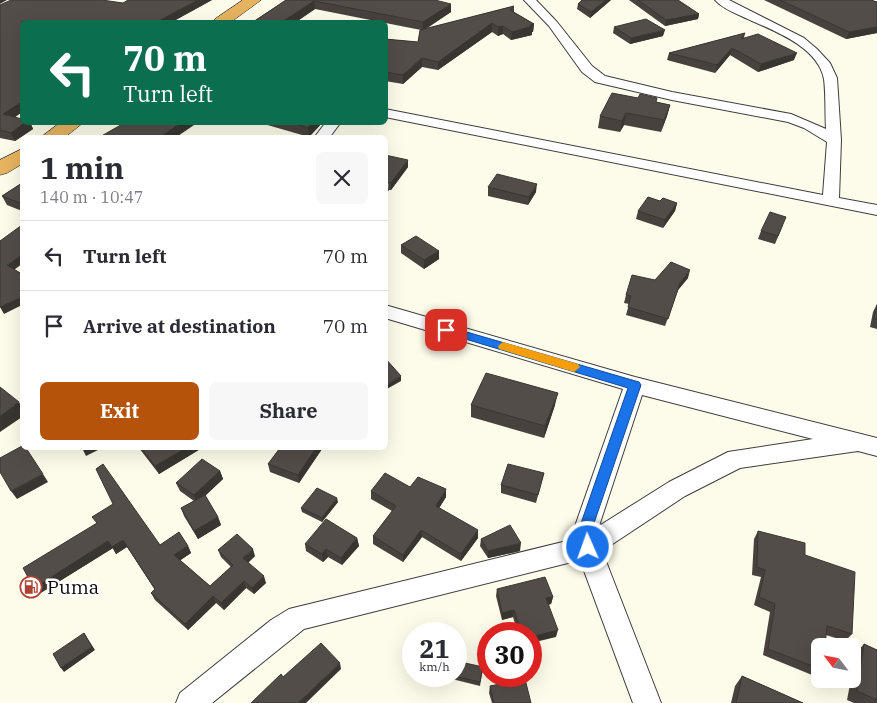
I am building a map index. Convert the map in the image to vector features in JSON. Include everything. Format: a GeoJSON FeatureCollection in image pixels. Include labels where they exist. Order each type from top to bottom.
{"type":"FeatureCollection","features":[{"type":"Feature","properties":{"kind":"highway"},"geometry":{"type":"LineString","coordinates":[[224,20],[253,0]]}},
{"type":"Feature","properties":{"kind":"highway"},"geometry":{"type":"LineString","coordinates":[[55,135],[70,125]]}},
{"type":"Feature","properties":{"kind":"highway"},"geometry":{"type":"LineString","coordinates":[[0,169],[20,156]]}},
{"type":"Feature","properties":{"kind":"street"},"geometry":{"type":"LineString","coordinates":[[530,0],[553,24],[587,69],[600,79],[672,96],[791,118],[809,125],[834,140]]}},
{"type":"Feature","properties":{"kind":"street"},"geometry":{"type":"LineString","coordinates":[[721,0],[797,40],[812,49],[822,60],[830,78],[834,140],[831,201]]}},
{"type":"Feature","properties":{"kind":"street"},"geometry":{"type":"LineString","coordinates":[[388,114],[877,210]]}},
{"type":"Feature","properties":{"kind":"street"},"geometry":{"type":"LineString","coordinates":[[323,135],[332,125]]}},
{"type":"Feature","properties":{"kind":"street"},"geometry":{"type":"LineString","coordinates":[[388,312],[635,385],[868,444]]}},
{"type":"Feature","properties":{"kind":"street"},"geometry":{"type":"LineString","coordinates":[[635,385],[586,529],[588,547],[647,703]]}},
{"type":"Feature","properties":{"kind":"street"},"geometry":{"type":"LineString","coordinates":[[190,703],[281,629],[298,618],[588,547],[677,489],[736,460],[868,444]]}},
{"type":"Feature","properties":{"kind":"building"},"geometry":{"type":"Polygon","coordinates":[[[11,0],[102,0],[123,3],[128,0],[198,0],[161,20],[20,20],[20,103],[3,114],[20,118],[20,125],[22,125],[11,133],[0,130],[0,5],[11,0]]]}},
{"type":"Feature","properties":{"kind":"building"},"geometry":{"type":"Polygon","coordinates":[[[286,0],[435,0],[451,4],[423,22],[314,1],[285,20],[256,20],[286,0]]]}},
{"type":"Feature","properties":{"kind":"building"},"geometry":{"type":"Polygon","coordinates":[[[582,0],[606,0],[591,12],[578,4],[582,0]]]}},
{"type":"Feature","properties":{"kind":"building"},"geometry":{"type":"Polygon","coordinates":[[[638,0],[678,0],[699,14],[666,20],[638,0]]]}},
{"type":"Feature","properties":{"kind":"building"},"geometry":{"type":"Polygon","coordinates":[[[780,0],[871,0],[877,2],[877,27],[849,32],[780,0]]]}},
{"type":"Feature","properties":{"kind":"building"},"geometry":{"type":"Polygon","coordinates":[[[514,6],[510,10],[534,24],[530,25],[533,26],[512,32],[503,26],[498,27],[492,23],[438,62],[422,58],[403,75],[388,72],[388,39],[418,42],[420,30],[514,6]]]}},
{"type":"Feature","properties":{"kind":"building"},"geometry":{"type":"Polygon","coordinates":[[[646,19],[665,30],[631,38],[614,27],[646,19]]]}},
{"type":"Feature","properties":{"kind":"building"},"geometry":{"type":"Polygon","coordinates":[[[745,33],[741,39],[758,34],[797,53],[761,64],[732,48],[717,65],[669,53],[745,33]]]}},
{"type":"Feature","properties":{"kind":"building"},"geometry":{"type":"Polygon","coordinates":[[[612,93],[638,98],[640,94],[657,98],[656,102],[670,105],[664,120],[626,113],[622,121],[600,116],[612,93]]]}},
{"type":"Feature","properties":{"kind":"building"},"geometry":{"type":"Polygon","coordinates":[[[121,125],[178,125],[163,135],[103,135],[121,125]]]}},
{"type":"Feature","properties":{"kind":"building"},"geometry":{"type":"Polygon","coordinates":[[[299,125],[310,125],[308,128],[299,125]]]}},
{"type":"Feature","properties":{"kind":"building"},"geometry":{"type":"Polygon","coordinates":[[[388,156],[408,160],[391,183],[388,182],[388,156]]]}},
{"type":"Feature","properties":{"kind":"building"},"geometry":{"type":"Polygon","coordinates":[[[497,174],[537,184],[529,197],[488,187],[497,174]]]}},
{"type":"Feature","properties":{"kind":"building"},"geometry":{"type":"Polygon","coordinates":[[[20,184],[20,203],[2,196],[20,184]]]}},
{"type":"Feature","properties":{"kind":"building"},"geometry":{"type":"Polygon","coordinates":[[[648,197],[660,201],[663,198],[677,203],[665,220],[638,211],[648,197]]]}},
{"type":"Feature","properties":{"kind":"building"},"geometry":{"type":"Polygon","coordinates":[[[770,212],[786,217],[778,236],[761,231],[770,212]]]}},
{"type":"Feature","properties":{"kind":"building"},"geometry":{"type":"Polygon","coordinates":[[[20,226],[20,256],[7,265],[20,273],[20,298],[0,307],[0,241],[20,226]]]}},
{"type":"Feature","properties":{"kind":"building"},"geometry":{"type":"Polygon","coordinates":[[[416,236],[439,251],[424,260],[401,245],[416,236]]]}},
{"type":"Feature","properties":{"kind":"building"},"geometry":{"type":"Polygon","coordinates":[[[671,262],[690,270],[680,283],[668,319],[628,307],[631,296],[626,295],[632,275],[655,280],[671,262]]]}},
{"type":"Feature","properties":{"kind":"building"},"geometry":{"type":"Polygon","coordinates":[[[877,305],[877,319],[874,319],[877,305]]]}},
{"type":"Feature","properties":{"kind":"building"},"geometry":{"type":"Polygon","coordinates":[[[388,361],[401,376],[388,384],[388,361]]]}},
{"type":"Feature","properties":{"kind":"building"},"geometry":{"type":"Polygon","coordinates":[[[486,373],[558,393],[545,426],[471,405],[486,373]]]}},
{"type":"Feature","properties":{"kind":"building"},"geometry":{"type":"Polygon","coordinates":[[[0,387],[19,402],[0,416],[0,387]]]}},
{"type":"Feature","properties":{"kind":"building"},"geometry":{"type":"Polygon","coordinates":[[[20,447],[20,450],[27,450],[43,474],[11,491],[0,472],[0,458],[20,447]]]}},
{"type":"Feature","properties":{"kind":"building"},"geometry":{"type":"Polygon","coordinates":[[[143,450],[183,450],[155,466],[143,450]]]}},
{"type":"Feature","properties":{"kind":"building"},"geometry":{"type":"Polygon","coordinates":[[[278,450],[315,450],[298,475],[268,464],[278,450]]]}},
{"type":"Feature","properties":{"kind":"building"},"geometry":{"type":"Polygon","coordinates":[[[202,459],[220,471],[194,495],[176,483],[202,459]]]}},
{"type":"Feature","properties":{"kind":"building"},"geometry":{"type":"Polygon","coordinates":[[[103,464],[160,545],[179,532],[188,546],[174,555],[210,586],[233,565],[218,550],[237,534],[253,549],[243,558],[264,576],[252,588],[244,581],[221,603],[213,596],[185,624],[151,593],[155,589],[123,540],[112,547],[108,541],[34,588],[23,568],[97,523],[92,517],[113,504],[96,469],[103,464]]]}},
{"type":"Feature","properties":{"kind":"building"},"geometry":{"type":"Polygon","coordinates":[[[508,464],[544,473],[538,495],[501,485],[508,464]]]}},
{"type":"Feature","properties":{"kind":"building"},"geometry":{"type":"Polygon","coordinates":[[[385,473],[410,487],[418,477],[446,489],[436,506],[478,530],[461,554],[421,530],[403,555],[373,536],[396,506],[371,491],[385,473]]]}},
{"type":"Feature","properties":{"kind":"building"},"geometry":{"type":"Polygon","coordinates":[[[317,488],[337,498],[322,518],[301,508],[317,488]]]}},
{"type":"Feature","properties":{"kind":"building"},"geometry":{"type":"Polygon","coordinates":[[[205,495],[218,517],[194,531],[181,508],[205,495]]]}},
{"type":"Feature","properties":{"kind":"building"},"geometry":{"type":"Polygon","coordinates":[[[326,519],[357,538],[341,558],[326,549],[322,554],[305,544],[326,519]]]}},
{"type":"Feature","properties":{"kind":"building"},"geometry":{"type":"Polygon","coordinates":[[[510,525],[521,543],[488,551],[481,539],[510,525]]]}},
{"type":"Feature","properties":{"kind":"building"},"geometry":{"type":"Polygon","coordinates":[[[758,531],[805,543],[805,555],[855,572],[852,634],[827,626],[826,638],[811,638],[811,666],[768,649],[775,604],[759,597],[765,570],[757,567],[758,531]]]}},
{"type":"Feature","properties":{"kind":"building"},"geometry":{"type":"Polygon","coordinates":[[[545,577],[553,597],[546,598],[558,630],[542,634],[542,622],[518,622],[514,610],[502,613],[497,589],[545,577]]]}},
{"type":"Feature","properties":{"kind":"building"},"geometry":{"type":"Polygon","coordinates":[[[84,633],[92,647],[61,668],[53,654],[84,633]]]}},
{"type":"Feature","properties":{"kind":"building"},"geometry":{"type":"Polygon","coordinates":[[[321,643],[340,663],[298,703],[251,703],[281,674],[283,677],[321,643]]]}},
{"type":"Feature","properties":{"kind":"building"},"geometry":{"type":"Polygon","coordinates":[[[864,644],[877,650],[877,700],[857,691],[857,688],[861,688],[861,664],[864,644]]]}},
{"type":"Feature","properties":{"kind":"building"},"geometry":{"type":"Polygon","coordinates":[[[467,663],[477,666],[477,681],[467,679],[467,663]]]}},
{"type":"Feature","properties":{"kind":"building"},"geometry":{"type":"Polygon","coordinates":[[[742,676],[803,703],[736,703],[742,676]]]}},
{"type":"Feature","properties":{"kind":"building"},"geometry":{"type":"Polygon","coordinates":[[[490,687],[527,687],[531,703],[494,703],[490,687]]]}},
{"type":"Feature","properties":{"kind":"slow traffic"},"geometry":{"type":"LineString","coordinates":[[503,346],[574,367]]}},
{"type":"Feature","properties":{"kind":"place","name":"Puma"},"geometry":{"type":"Point","coordinates":[31,587]}},
{"type":"Feature","properties":{"kind":"route"},"geometry":{"type":"LineString","coordinates":[[446,330],[635,385],[590,515],[586,529],[588,547]]}}]}
